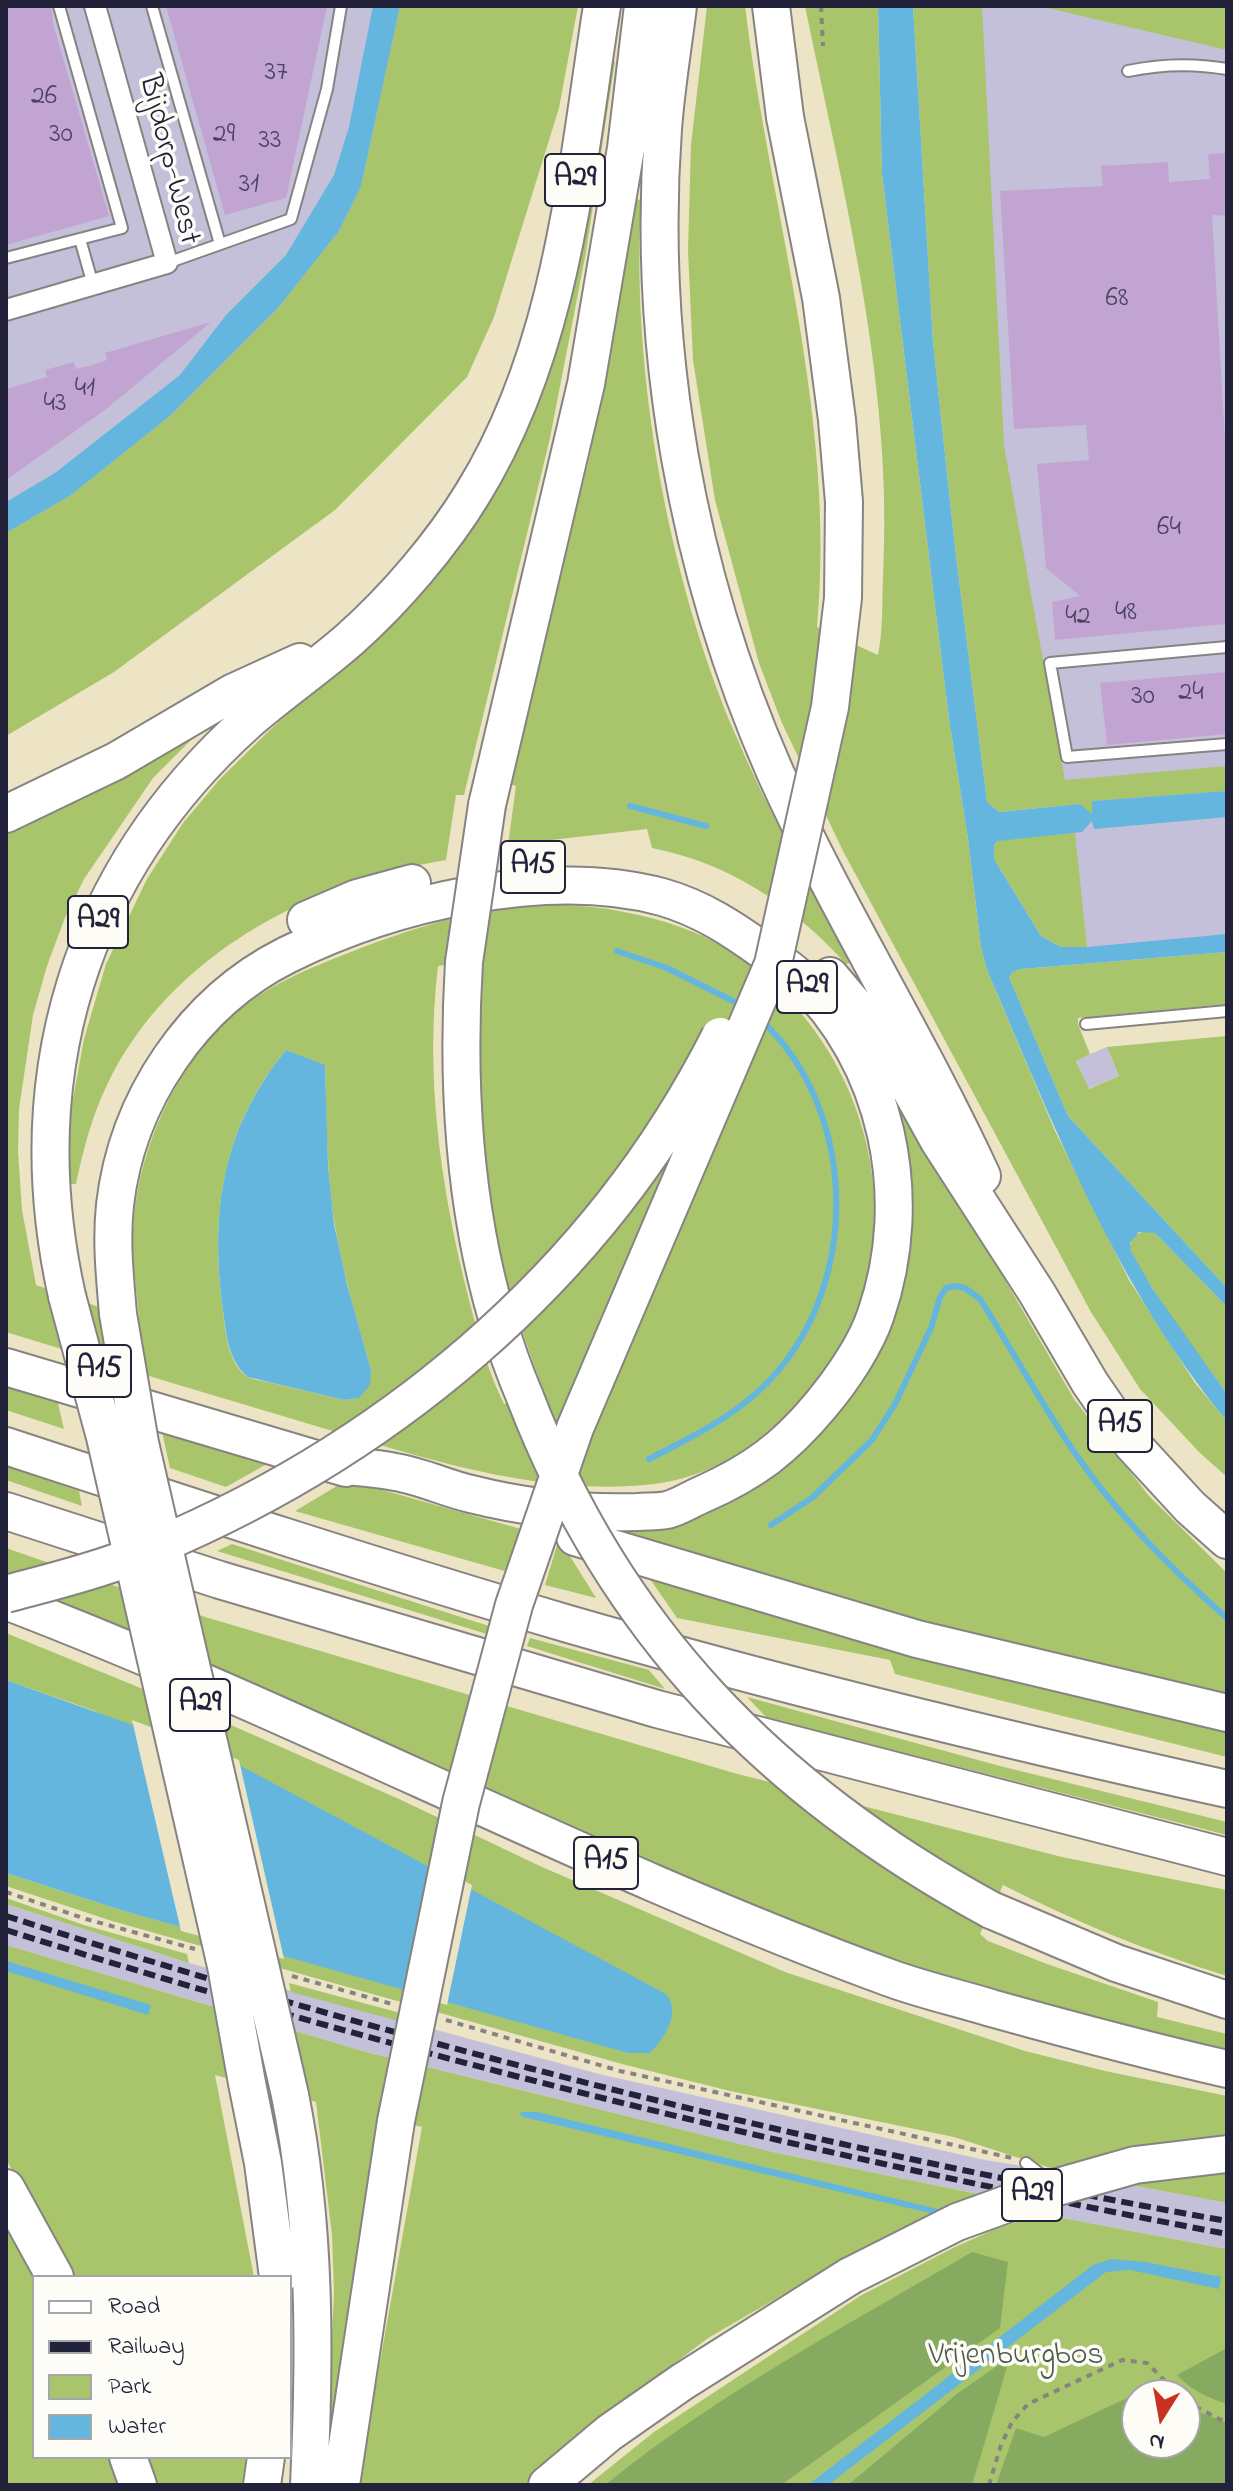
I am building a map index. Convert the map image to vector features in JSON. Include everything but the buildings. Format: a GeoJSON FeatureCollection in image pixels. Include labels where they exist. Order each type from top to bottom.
{"type":"FeatureCollection","features":[{"type":"Feature","properties":{"kind":"highway","name":"A29"},"geometry":{"type":"LineString","coordinates":[[309,2485],[312,2260],[303,2167],[290,2095],[140,1443],[51,1193],[52,1111],[63,1029],[78,975],[103,910],[133,855],[189,782],[247,722],[349,640],[407,579],[454,521],[498,448],[525,388],[539,346],[562,254],[602,6]]}},
{"type":"Feature","properties":{"kind":"highway","name":"A29"},"geometry":{"type":"LineString","coordinates":[[643,6],[627,138],[586,384],[487,805],[464,962],[460,1068],[469,1183],[494,1302],[525,1397],[564,1488],[595,1544],[649,1624],[711,1699],[786,1771],[908,1862],[991,1910],[1116,1963],[1227,2000]]}},
{"type":"Feature","properties":{"kind":"highway","name":"A15"},"geometry":{"type":"LineString","coordinates":[[678,6],[663,130],[663,303],[674,421],[707,584],[726,647],[776,774],[956,1118],[1037,1293]]}},
{"type":"Feature","properties":{"kind":"highway","name":"A29"},"geometry":{"type":"LineString","coordinates":[[341,2485],[396,2121],[461,1803],[514,1605],[575,1428],[773,964],[830,707],[843,598],[844,502],[821,298],[785,117],[771,6]]}},
{"type":"Feature","properties":{"kind":"highway","name":"A29"},"geometry":{"type":"LineString","coordinates":[[6,814],[116,761],[232,693],[349,640]]}},
{"type":"Feature","properties":{"kind":"highway"},"geometry":{"type":"LineString","coordinates":[[6,1594],[126,1559],[238,1510],[348,1447],[472,1353],[526,1302],[574,1249],[621,1192],[665,1131],[705,1065],[740,997],[767,936],[798,852]]}},
{"type":"Feature","properties":{"kind":"highway","name":"A15"},"geometry":{"type":"LineString","coordinates":[[105,1437],[90,1262],[91,1211],[98,1168],[122,1096],[141,1064],[206,982],[249,949],[294,925],[357,898],[424,880],[480,870],[594,865],[642,869],[694,884],[748,909],[809,954],[835,981],[898,1067],[939,1141],[1037,1293],[1090,1383],[1132,1444],[1190,1507],[1227,1540]]}},
{"type":"Feature","properties":{"kind":"highway","name":"A29"},"geometry":{"type":"LineString","coordinates":[[93,1305],[113,1244],[123,1160],[143,1105],[175,1052],[196,1025],[235,988],[292,953],[347,928],[434,902],[513,890],[590,887],[663,898],[703,913],[740,934],[797,976],[835,1020],[865,1067],[885,1125],[893,1177],[894,1234],[876,1315],[840,1382],[797,1433],[742,1476],[666,1510],[590,1514],[527,1506],[397,1472],[336,1465]]}},
{"type":"Feature","properties":{"kind":"highway","name":"A15"},"geometry":{"type":"LineString","coordinates":[[6,1367],[917,1639],[1227,1713]]}},
{"type":"Feature","properties":{"kind":"highway","name":"A29"},"geometry":{"type":"LineString","coordinates":[[105,1437],[226,1966],[265,2175],[278,2275]]}},
{"type":"Feature","properties":{"kind":"highway"},"geometry":{"type":"LineString","coordinates":[[6,1446],[268,1532],[567,1623],[812,1689],[1227,1789]]}},
{"type":"Feature","properties":{"kind":"highway"},"geometry":{"type":"LineString","coordinates":[[6,1511],[220,1580],[657,1709],[1227,1857]]}},
{"type":"Feature","properties":{"kind":"highway","name":"A15"},"geometry":{"type":"LineString","coordinates":[[6,1601],[295,1721],[602,1862],[746,1923],[894,1979],[1117,2044],[1227,2069]]}},
{"type":"Feature","properties":{"kind":"highway","name":"A29"},"geometry":{"type":"LineString","coordinates":[[547,2485],[609,2433],[670,2390],[850,2276],[957,2222],[1040,2192],[1135,2165],[1227,2154]]}},
{"type":"Feature","properties":{"kind":"highway"},"geometry":{"type":"LineString","coordinates":[[6,2188],[54,2275]]}},
{"type":"Feature","properties":{"kind":"highway"},"geometry":{"type":"LineString","coordinates":[[129,2459],[138,2485]]}},
{"type":"Feature","properties":{"kind":"highway"},"geometry":{"type":"LineString","coordinates":[[262,2485],[266,2459]]}},
{"type":"Feature","properties":{"kind":"highway"},"geometry":{"type":"LineString","coordinates":[[285,2485],[286,2459]]}},
{"type":"Feature","properties":{"kind":"street","name":"Bijdorp-West"},"geometry":{"type":"LineString","coordinates":[[6,310],[167,263],[95,6]]}},
{"type":"Feature","properties":{"kind":"lane"},"geometry":{"type":"LineString","coordinates":[[6,258],[122,228],[59,6]]}},
{"type":"Feature","properties":{"kind":"lane"},"geometry":{"type":"LineString","coordinates":[[152,6],[220,244]]}},
{"type":"Feature","properties":{"kind":"lane"},"geometry":{"type":"LineString","coordinates":[[167,263],[291,219],[327,89],[341,6]]}},
{"type":"Feature","properties":{"kind":"lane"},"geometry":{"type":"LineString","coordinates":[[1128,71],[1161,64],[1206,65],[1227,69]]}},
{"type":"Feature","properties":{"kind":"lane"},"geometry":{"type":"LineString","coordinates":[[80,239],[93,285]]}},
{"type":"Feature","properties":{"kind":"lane"},"geometry":{"type":"LineString","coordinates":[[1227,647],[1050,663],[1067,757],[1227,744]]}},
{"type":"Feature","properties":{"kind":"lane"},"geometry":{"type":"LineString","coordinates":[[1086,1024],[1227,1011]]}},
{"type":"Feature","properties":{"kind":"lane"},"geometry":{"type":"LineString","coordinates":[[1026,2163],[1041,2176],[1038,2198]]}},
{"type":"Feature","properties":{"kind":"path"},"geometry":{"type":"LineString","coordinates":[[821,6],[823,46]]}},
{"type":"Feature","properties":{"kind":"path"},"geometry":{"type":"LineString","coordinates":[[6,1892],[86,1919],[204,1951]]}},
{"type":"Feature","properties":{"kind":"path"},"geometry":{"type":"LineString","coordinates":[[292,1976],[394,2005]]}},
{"type":"Feature","properties":{"kind":"path"},"geometry":{"type":"LineString","coordinates":[[438,2017],[620,2071],[1003,2155],[1026,2163]]}},
{"type":"Feature","properties":{"kind":"path"},"geometry":{"type":"LineString","coordinates":[[989,2485],[1001,2445],[1012,2422],[1028,2404],[1122,2360],[1147,2363],[1163,2379]]}},
{"type":"Feature","properties":{"kind":"path"},"geometry":{"type":"LineString","coordinates":[[1201,2409],[1227,2423]]}},
{"type":"Feature","properties":{"kind":"shaded area"},"geometry":{"type":"Polygon","coordinates":[[[6,6],[432,6],[373,287],[6,576],[6,6]]]}},
{"type":"Feature","properties":{"kind":"shaded area"},"geometry":{"type":"Polygon","coordinates":[[[962,6],[1227,6],[1227,950],[1081,964],[997,470],[962,6]]]}},
{"type":"Feature","properties":{"kind":"shaded area"},"geometry":{"type":"Polygon","coordinates":[[[1107,1047],[1119,1076],[1088,1089],[1076,1060],[1107,1047]]]}},
{"type":"Feature","properties":{"kind":"shaded area"},"geometry":{"type":"Polygon","coordinates":[[[6,1904],[189,1963],[603,2075],[985,2160],[1227,2203],[1227,2249],[1041,2214],[978,2194],[777,2153],[366,2052],[6,1945],[6,1904]]]}},
{"type":"Feature","properties":{"kind":"green space"},"geometry":{"type":"Polygon","coordinates":[[[400,6],[578,6],[559,108],[494,317],[467,377],[335,510],[114,672],[6,736],[6,533],[71,495],[171,415],[277,309],[339,231],[361,186],[400,6]]]}},
{"type":"Feature","properties":{"kind":"green space"},"geometry":{"type":"Polygon","coordinates":[[[707,6],[745,6],[810,393],[818,470],[821,548],[817,627],[878,655],[882,616],[884,505],[881,433],[873,361],[849,218],[805,6],[878,6],[882,174],[949,719],[981,947],[987,970],[1055,1131],[1129,1280],[1195,1383],[1227,1421],[1227,1477],[1140,1389],[1091,1312],[843,851],[782,723],[759,663],[715,500],[693,360],[688,251],[691,145],[707,6]]]}},
{"type":"Feature","properties":{"kind":"green space"},"geometry":{"type":"Polygon","coordinates":[[[913,6],[982,6],[1004,446],[1065,780],[1227,766],[1227,791],[1092,801],[1092,815],[1080,804],[999,812],[987,802],[933,342],[913,6]]]}},
{"type":"Feature","properties":{"kind":"green space"},"geometry":{"type":"Polygon","coordinates":[[[1039,6],[1227,6],[1227,50],[1039,6]]]}},
{"type":"Feature","properties":{"kind":"green space"},"geometry":{"type":"Polygon","coordinates":[[[606,60],[615,61],[586,252],[550,438],[464,795],[456,795],[446,860],[344,886],[295,907],[249,932],[206,962],[167,998],[134,1039],[97,1109],[76,1184],[69,1184],[70,1115],[84,1039],[106,964],[147,879],[183,823],[220,779],[376,634],[504,473],[527,430],[545,378],[606,60]]]}},
{"type":"Feature","properties":{"kind":"green space"},"geometry":{"type":"Polygon","coordinates":[[[634,199],[641,200],[639,265],[648,401],[658,469],[689,604],[746,759],[852,962],[846,964],[805,924],[758,890],[707,864],[652,848],[647,829],[508,845],[516,786],[509,784],[590,455],[634,199]]]}},
{"type":"Feature","properties":{"kind":"green space"},"geometry":{"type":"Polygon","coordinates":[[[198,733],[153,778],[84,879],[47,966],[33,1015],[19,1109],[22,1210],[36,1285],[139,1321],[133,1232],[135,1205],[148,1150],[170,1098],[200,1050],[228,1019],[253,1000],[307,970],[431,924],[507,908],[584,906],[665,922],[728,950],[775,986],[814,1030],[844,1080],[864,1134],[874,1192],[872,1249],[859,1306],[828,1368],[782,1419],[752,1444],[719,1464],[664,1483],[602,1487],[519,1479],[437,1461],[6,1332],[6,828],[198,733]],[[480,960],[438,966],[434,1006],[434,1087],[442,1168],[457,1248],[482,1347],[504,1404],[543,1389],[509,1288],[486,1185],[477,1095],[480,960]],[[286,1050],[247,1110],[226,1173],[218,1239],[227,1337],[236,1364],[248,1377],[344,1400],[359,1398],[371,1370],[346,1280],[335,1226],[328,1166],[325,1066],[286,1050]]]}},
{"type":"Feature","properties":{"kind":"green space"},"geometry":{"type":"Polygon","coordinates":[[[1075,833],[1087,947],[1061,947],[1041,936],[994,859],[994,845],[1006,838],[1075,833]]]}},
{"type":"Feature","properties":{"kind":"green space"},"geometry":{"type":"Polygon","coordinates":[[[1227,952],[1227,1004],[1078,1018],[1090,1054],[1076,1061],[1089,1089],[1119,1076],[1107,1047],[1227,1036],[1227,1288],[1068,1116],[1009,977],[1011,972],[1021,969],[1227,952]]]}},
{"type":"Feature","properties":{"kind":"green space"},"geometry":{"type":"Polygon","coordinates":[[[871,1049],[1074,1399],[1149,1496],[1227,1573],[1227,1696],[988,1639],[595,1523],[662,1520],[841,1408],[863,1380],[895,1315],[912,1216],[907,1157],[871,1049]]]}},
{"type":"Feature","properties":{"kind":"green space"},"geometry":{"type":"Polygon","coordinates":[[[1147,1231],[1155,1233],[1227,1307],[1227,1394],[1134,1257],[1130,1246],[1132,1240],[1147,1231]]]}},
{"type":"Feature","properties":{"kind":"green space"},"geometry":{"type":"Polygon","coordinates":[[[6,1376],[55,1391],[64,1429],[6,1410],[6,1376]]]}},
{"type":"Feature","properties":{"kind":"green space"},"geometry":{"type":"Polygon","coordinates":[[[161,1427],[274,1460],[226,1487],[170,1468],[161,1427]]]}},
{"type":"Feature","properties":{"kind":"green space"},"geometry":{"type":"Polygon","coordinates":[[[6,1465],[79,1491],[82,1506],[6,1480],[6,1465]]]}},
{"type":"Feature","properties":{"kind":"green space"},"geometry":{"type":"Polygon","coordinates":[[[347,1480],[521,1529],[508,1572],[295,1511],[347,1480]]]}},
{"type":"Feature","properties":{"kind":"green space"},"geometry":{"type":"Polygon","coordinates":[[[232,1544],[492,1627],[490,1635],[217,1551],[232,1544]]]}},
{"type":"Feature","properties":{"kind":"green space"},"geometry":{"type":"Polygon","coordinates":[[[557,1545],[563,1545],[596,1598],[545,1585],[557,1545]]]}},
{"type":"Feature","properties":{"kind":"green space"},"geometry":{"type":"Polygon","coordinates":[[[6,1548],[205,1617],[734,1773],[1062,1857],[1227,1890],[1227,1976],[1113,1935],[1003,1885],[980,1934],[988,1941],[1047,1964],[1158,2002],[1157,2017],[1227,2034],[1227,2053],[952,1982],[771,1918],[6,1589],[6,1548]]]}},
{"type":"Feature","properties":{"kind":"green space"},"geometry":{"type":"Polygon","coordinates":[[[648,1576],[1227,1724],[1227,1757],[895,1674],[890,1660],[677,1618],[648,1576]]]}},
{"type":"Feature","properties":{"kind":"green space"},"geometry":{"type":"Polygon","coordinates":[[[6,1633],[231,1725],[399,1799],[542,1867],[785,1972],[1025,2051],[1227,2096],[1227,2203],[1066,2173],[954,2137],[730,2091],[622,2064],[112,1921],[6,1886],[6,1873],[124,1911],[338,1970],[95,1711],[6,1680],[6,1633]]]}},
{"type":"Feature","properties":{"kind":"green space"},"geometry":{"type":"Polygon","coordinates":[[[530,1638],[649,1670],[665,1689],[527,1646],[530,1638]]]}},
{"type":"Feature","properties":{"kind":"green space"},"geometry":{"type":"Polygon","coordinates":[[[747,1697],[1000,1766],[1227,1822],[1227,1835],[767,1718],[747,1697]]]}},
{"type":"Feature","properties":{"kind":"green space"},"geometry":{"type":"Polygon","coordinates":[[[6,1898],[84,1925],[187,1954],[189,1963],[6,1904],[6,1898]]]}},
{"type":"Feature","properties":{"kind":"green space"},"geometry":{"type":"Polygon","coordinates":[[[6,1945],[366,2052],[777,2153],[978,2194],[976,2198],[841,2261],[708,2338],[575,2439],[525,2485],[358,2485],[422,2127],[383,2117],[339,2427],[328,2425],[334,2291],[332,2235],[316,2102],[215,2075],[254,2275],[70,2275],[6,2159],[6,1945]]]}},
{"type":"Feature","properties":{"kind":"green space"},"geometry":{"type":"Polygon","coordinates":[[[289,1983],[404,2014],[402,2022],[291,1992],[289,1983]]]}},
{"type":"Feature","properties":{"kind":"green space","name":"Vrijenburgbos"},"geometry":{"type":"Polygon","coordinates":[[[1041,2214],[1227,2249],[1227,2485],[588,2485],[654,2432],[860,2296],[955,2247],[1041,2214]]]}},
{"type":"Feature","properties":{"kind":"green space"},"geometry":{"type":"Polygon","coordinates":[[[6,2216],[40,2275],[32,2275],[32,2459],[116,2459],[124,2485],[6,2485],[6,2216]]]}},
{"type":"Feature","properties":{"kind":"green space"},"geometry":{"type":"Polygon","coordinates":[[[972,2252],[1008,2262],[1000,2328],[781,2485],[605,2485],[692,2420],[972,2252]]]}},
{"type":"Feature","properties":{"kind":"green space"},"geometry":{"type":"Polygon","coordinates":[[[1227,2348],[1227,2404],[1201,2393],[1201,2379],[1181,2379],[1177,2375],[1227,2348]]]}},
{"type":"Feature","properties":{"kind":"green space"},"geometry":{"type":"Polygon","coordinates":[[[1010,2357],[972,2485],[848,2485],[958,2393],[1010,2357]]]}},
{"type":"Feature","properties":{"kind":"green space"},"geometry":{"type":"Polygon","coordinates":[[[1121,2401],[1121,2459],[1201,2459],[1201,2412],[1227,2423],[1227,2485],[996,2485],[1016,2428],[1044,2437],[1121,2401]]]}},
{"type":"Feature","properties":{"kind":"green space"},"geometry":{"type":"Polygon","coordinates":[[[146,2459],[246,2459],[242,2485],[152,2485],[146,2459]]]}},
{"type":"Feature","properties":{"kind":"water"},"geometry":{"type":"Polygon","coordinates":[[[373,6],[400,6],[361,186],[339,231],[277,309],[171,415],[71,495],[6,533],[6,502],[55,473],[180,375],[226,315],[286,255],[334,175],[349,127],[373,6]]]}},
{"type":"Feature","properties":{"kind":"water"},"geometry":{"type":"Polygon","coordinates":[[[878,6],[913,6],[933,342],[987,802],[999,812],[1080,804],[1092,814],[1092,801],[1227,791],[1227,817],[1094,829],[1092,821],[1082,832],[998,841],[994,845],[994,859],[1041,936],[1061,947],[1227,934],[1227,952],[1021,969],[1012,972],[1009,977],[1068,1116],[1227,1288],[1227,1307],[1155,1233],[1139,1232],[1130,1243],[1131,1251],[1152,1288],[1227,1394],[1227,1421],[1188,1370],[1120,1261],[1037,1088],[987,970],[981,947],[949,719],[882,174],[878,6]]]}},
{"type":"Feature","properties":{"kind":"water"},"geometry":{"type":"Polygon","coordinates":[[[286,1050],[325,1065],[328,1165],[334,1224],[371,1370],[370,1385],[359,1398],[344,1400],[248,1377],[236,1363],[227,1338],[218,1239],[226,1172],[247,1110],[286,1050]]]}},
{"type":"Feature","properties":{"kind":"water"},"geometry":{"type":"Polygon","coordinates":[[[6,1680],[228,1759],[666,1994],[672,2017],[665,2033],[650,2053],[628,2053],[124,1911],[6,1873],[6,1680]]]}},
{"type":"Feature","properties":{"kind":"water"},"geometry":{"type":"Polygon","coordinates":[[[6,1961],[151,2005],[148,2015],[6,1971],[6,1961]]]}},
{"type":"Feature","properties":{"kind":"water"},"geometry":{"type":"Polygon","coordinates":[[[521,2112],[537,2112],[946,2211],[938,2215],[523,2117],[521,2112]]]}},
{"type":"Feature","properties":{"kind":"water"},"geometry":{"type":"Polygon","coordinates":[[[1111,2259],[1145,2262],[1221,2277],[1219,2289],[1130,2270],[1106,2272],[828,2485],[808,2485],[1093,2265],[1111,2259]]]}},
{"type":"Feature","properties":{"kind":"pier"},"geometry":{"type":"Polygon","coordinates":[[[132,1720],[239,1760],[284,1959],[181,1931],[132,1720]]]}},
{"type":"Feature","properties":{"kind":"pier"},"geometry":{"type":"Polygon","coordinates":[[[435,1865],[472,1885],[447,2005],[408,1994],[435,1865]]]}},
{"type":"Feature","properties":{"kind":"waterway"},"geometry":{"type":"LineString","coordinates":[[630,806],[706,826]]}},
{"type":"Feature","properties":{"kind":"waterway"},"geometry":{"type":"LineString","coordinates":[[617,951],[667,968],[741,1005]]}},
{"type":"Feature","properties":{"kind":"waterway"},"geometry":{"type":"LineString","coordinates":[[649,1459],[720,1420],[768,1382],[807,1327],[825,1283],[834,1237],[836,1190],[830,1143],[815,1098],[793,1057],[763,1022]]}},
{"type":"Feature","properties":{"kind":"waterway"},"geometry":{"type":"LineString","coordinates":[[771,1525],[813,1497],[872,1440],[895,1404],[931,1328],[940,1297],[946,1288],[965,1288],[980,1299],[1064,1437],[1110,1500],[1166,1561],[1227,1618]]}},
{"type":"Feature","properties":{"kind":"railway"},"geometry":{"type":"LineString","coordinates":[[6,1916],[307,2007],[611,2089],[918,2161],[1227,2221]]}},
{"type":"Feature","properties":{"kind":"railway"},"geometry":{"type":"LineString","coordinates":[[6,1930],[308,2020],[612,2100],[918,2171],[1227,2234]]}}]}
